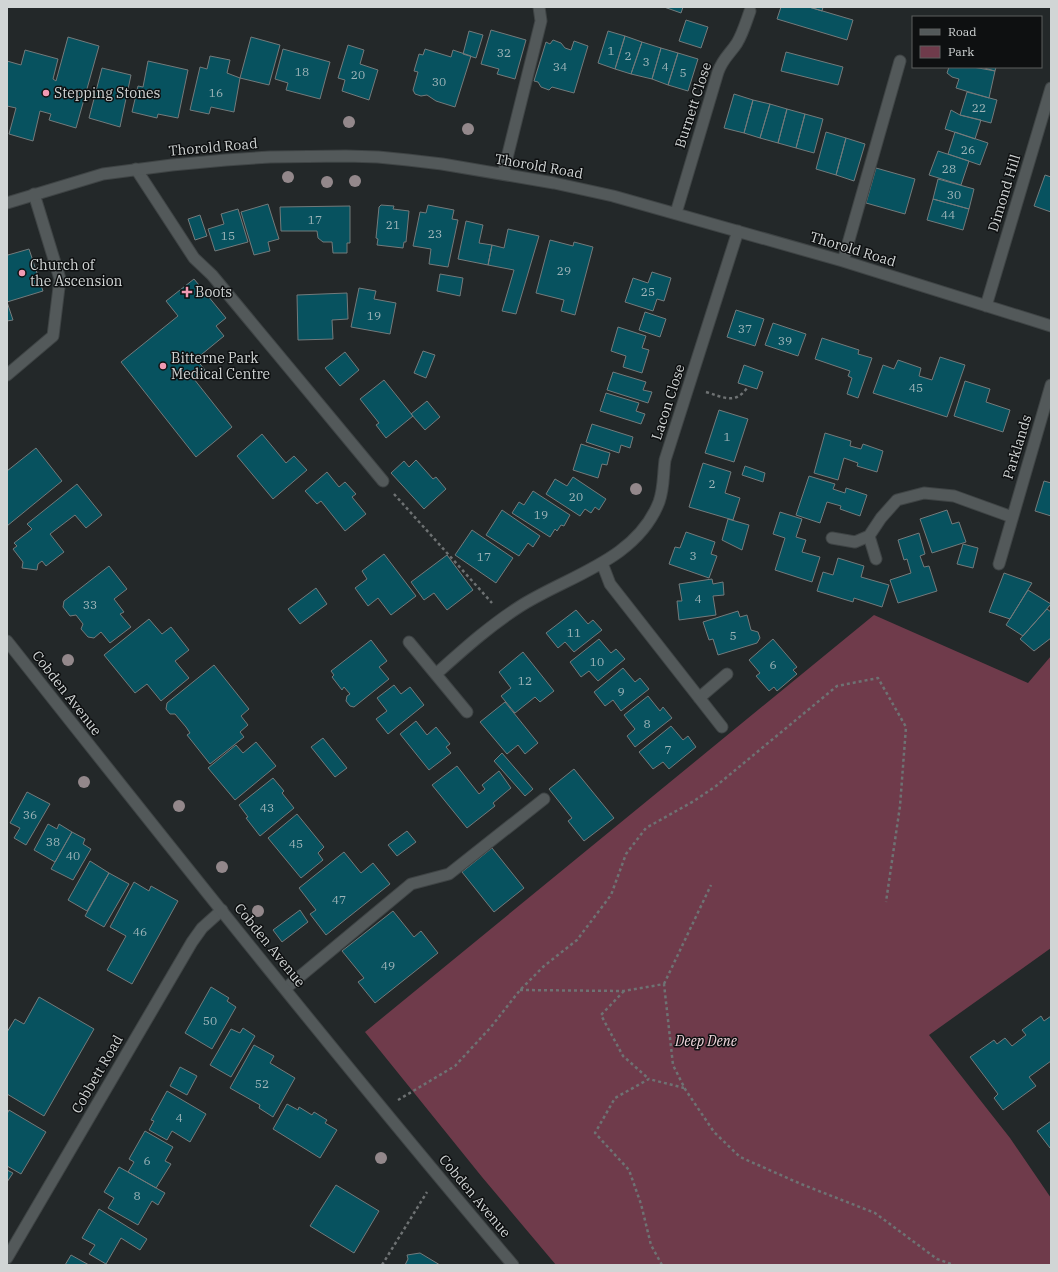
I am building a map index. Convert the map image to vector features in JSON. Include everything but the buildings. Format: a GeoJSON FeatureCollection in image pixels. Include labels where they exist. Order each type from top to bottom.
{"type":"FeatureCollection","features":[{"type":"Feature","properties":{"kind":"street"},"geometry":{"type":"LineString","coordinates":[[503,174],[541,21],[540,7]]}},
{"type":"Feature","properties":{"kind":"street","name":"Burnett Close"},"geometry":{"type":"LineString","coordinates":[[676,213],[721,63],[739,39],[750,11]]}},
{"type":"Feature","properties":{"kind":"street"},"geometry":{"type":"LineString","coordinates":[[844,261],[900,61]]}},
{"type":"Feature","properties":{"kind":"street","name":"Dimond Hill"},"geometry":{"type":"LineString","coordinates":[[986,306],[1051,88]]}},
{"type":"Feature","properties":{"kind":"street","name":"Thorold Road"},"geometry":{"type":"LineString","coordinates":[[7,203],[103,174],[136,169],[226,160],[346,156],[378,157],[442,164],[582,188],[676,213],[844,261],[1051,326]]}},
{"type":"Feature","properties":{"kind":"street"},"geometry":{"type":"LineString","coordinates":[[136,169],[194,258],[212,275],[383,481]]}},
{"type":"Feature","properties":{"kind":"street"},"geometry":{"type":"LineString","coordinates":[[7,375],[53,336],[60,279],[34,194]]}},
{"type":"Feature","properties":{"kind":"street","name":"Lacon Close"},"geometry":{"type":"LineString","coordinates":[[436,674],[478,635],[519,607],[602,563],[633,540],[651,518],[659,501],[664,481],[665,460],[738,231]]}},
{"type":"Feature","properties":{"kind":"street","name":"Parklands"},"geometry":{"type":"LineString","coordinates":[[999,564],[1051,385]]}},
{"type":"Feature","properties":{"kind":"street"},"geometry":{"type":"LineString","coordinates":[[832,538],[855,542],[869,536],[881,518],[897,500],[924,493],[954,496],[1012,517]]}},
{"type":"Feature","properties":{"kind":"street"},"geometry":{"type":"LineString","coordinates":[[869,536],[876,559]]}},
{"type":"Feature","properties":{"kind":"street"},"geometry":{"type":"LineString","coordinates":[[602,563],[610,584],[722,727]]}},
{"type":"Feature","properties":{"kind":"street","name":"Cobden Avenue"},"geometry":{"type":"LineString","coordinates":[[7,641],[222,910],[438,1175],[514,1265]]}},
{"type":"Feature","properties":{"kind":"street"},"geometry":{"type":"LineString","coordinates":[[409,642],[467,712]]}},
{"type":"Feature","properties":{"kind":"street"},"geometry":{"type":"LineString","coordinates":[[699,698],[727,674]]}},
{"type":"Feature","properties":{"kind":"street"},"geometry":{"type":"LineString","coordinates":[[286,988],[411,884],[449,874],[544,799]]}},
{"type":"Feature","properties":{"kind":"street","name":"Cobbett Road"},"geometry":{"type":"LineString","coordinates":[[7,1258],[192,942],[202,928],[222,910]]}},
{"type":"Feature","properties":{"kind":"path"},"geometry":{"type":"LineString","coordinates":[[689,387],[731,399],[742,394],[747,388]]}},
{"type":"Feature","properties":{"kind":"path"},"geometry":{"type":"LineString","coordinates":[[383,481],[487,598],[502,619]]}},
{"type":"Feature","properties":{"kind":"path"},"geometry":{"type":"LineString","coordinates":[[384,1108],[455,1066],[491,1027],[520,990],[544,966],[577,940],[611,894],[626,854],[646,828],[694,801],[716,786],[837,686],[878,678],[906,727],[900,806],[886,902]]}},
{"type":"Feature","properties":{"kind":"path"},"geometry":{"type":"LineString","coordinates":[[711,885],[664,984],[673,1064],[684,1088],[714,1132],[740,1156],[801,1184],[875,1213],[937,1259],[954,1265]]}},
{"type":"Feature","properties":{"kind":"path"},"geometry":{"type":"LineString","coordinates":[[520,990],[624,991],[664,984]]}},
{"type":"Feature","properties":{"kind":"path"},"geometry":{"type":"LineString","coordinates":[[624,991],[602,1016],[623,1056],[649,1079],[684,1088]]}},
{"type":"Feature","properties":{"kind":"path"},"geometry":{"type":"LineString","coordinates":[[649,1079],[615,1098],[595,1133],[629,1170],[641,1204],[651,1245],[662,1265]]}},
{"type":"Feature","properties":{"kind":"path"},"geometry":{"type":"LineString","coordinates":[[382,1265],[438,1175]]}},
{"type":"Feature","properties":{"kind":"green space","name":"Deep Dene"},"geometry":{"type":"Polygon","coordinates":[[[874,615],[1028,683],[1051,656],[1051,948],[929,1035],[1010,1138],[1051,1198],[1051,1265],[556,1265],[482,1177],[365,1032],[874,615]]]}},
{"type":"Feature","properties":{"kind":"place","name":"Stepping Stones"},"geometry":{"type":"Point","coordinates":[46,93]}},
{"type":"Feature","properties":{"kind":"place","name":"Church of the Ascension"},"geometry":{"type":"Point","coordinates":[22,273]}},
{"type":"Feature","properties":{"kind":"place","name":"Boots"},"geometry":{"type":"Point","coordinates":[187,292]}},
{"type":"Feature","properties":{"kind":"place","name":"Bitterne Park Medical Centre"},"geometry":{"type":"Point","coordinates":[163,366]}}]}
